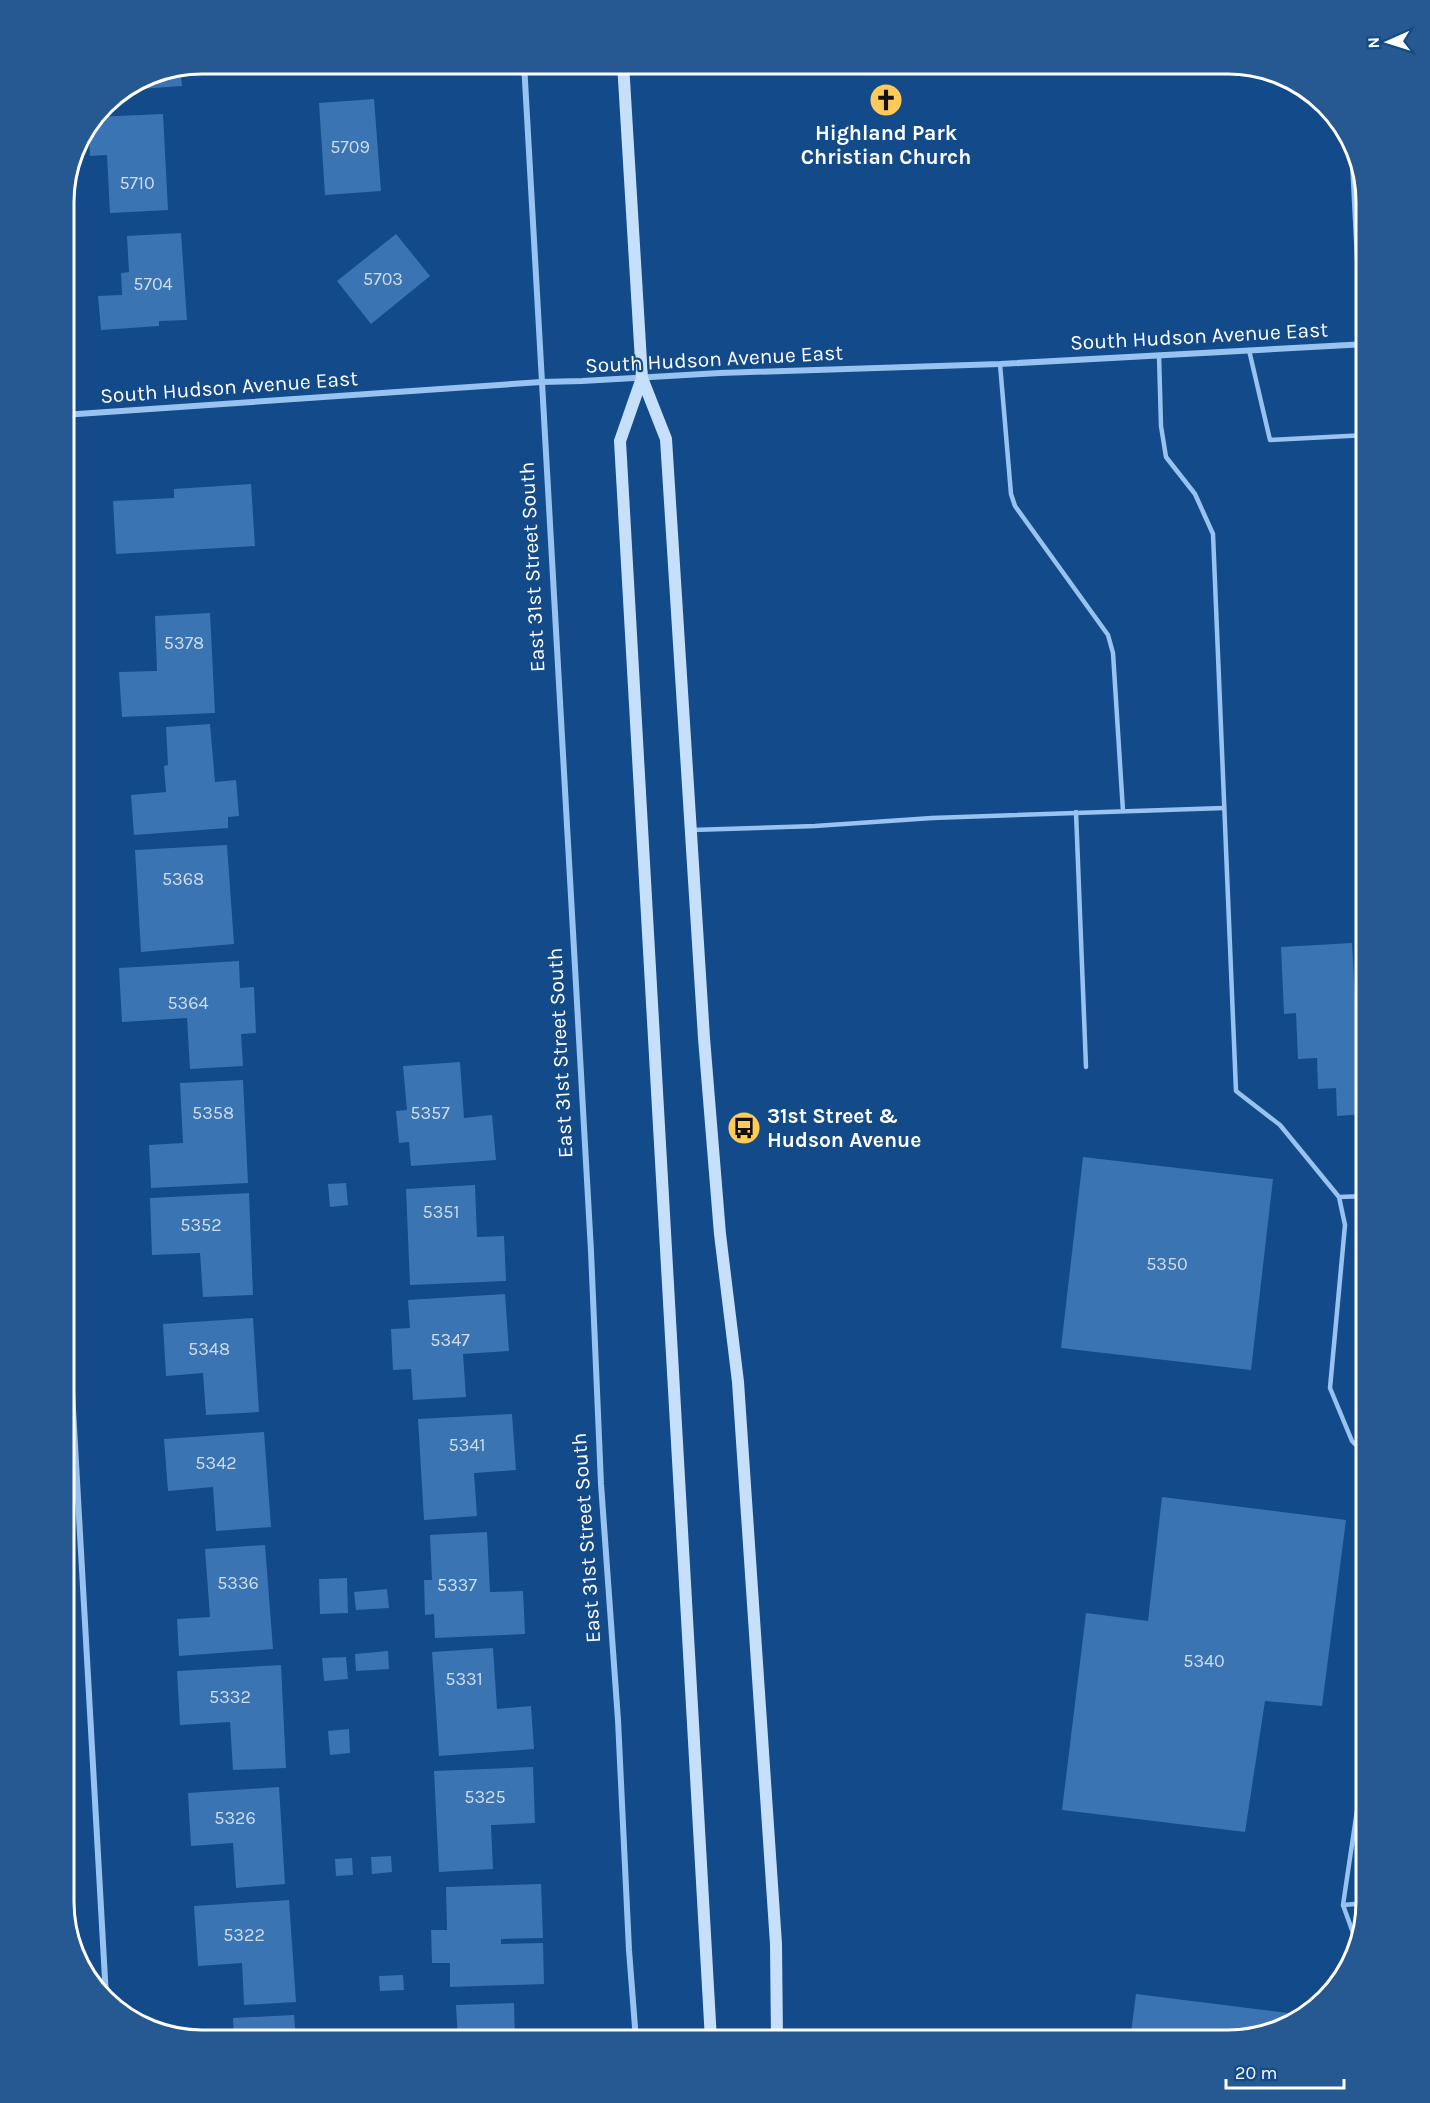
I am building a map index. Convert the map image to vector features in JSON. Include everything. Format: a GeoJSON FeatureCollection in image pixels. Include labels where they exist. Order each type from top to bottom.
{"type":"FeatureCollection","features":[{"type":"Feature","properties":{"kind":"main road"},"geometry":{"type":"LineString","coordinates":[[624,74],[642,378],[666,439],[689,830],[719,1222],[738,1382],[776,1944],[777,2030]]}},
{"type":"Feature","properties":{"kind":"main road"},"geometry":{"type":"LineString","coordinates":[[642,378],[620,441],[710,2029]]}},
{"type":"Feature","properties":{"kind":"street","name":"East 31st Street South"},"geometry":{"type":"LineString","coordinates":[[525,74],[590,1239],[601,1484],[618,1720],[635,2029]]}},
{"type":"Feature","properties":{"kind":"street"},"geometry":{"type":"LineString","coordinates":[[1354,181],[1356,211]]}},
{"type":"Feature","properties":{"kind":"street","name":"South Hudson Avenue East"},"geometry":{"type":"LineString","coordinates":[[74,414],[541,382],[720,373],[1000,364],[1356,344]]}},
{"type":"Feature","properties":{"kind":"street"},"geometry":{"type":"LineString","coordinates":[[74,1427],[105,1986]]}},
{"type":"Feature","properties":{"kind":"lane"},"geometry":{"type":"LineString","coordinates":[[1249,350],[1270,440],[1356,436]]}},
{"type":"Feature","properties":{"kind":"lane"},"geometry":{"type":"LineString","coordinates":[[1159,356],[1161,426],[1166,457],[1196,494],[1213,534],[1236,1091],[1280,1125],[1339,1197],[1345,1225],[1330,1388],[1352,1441],[1356,1445]]}},
{"type":"Feature","properties":{"kind":"lane"},"geometry":{"type":"LineString","coordinates":[[1000,364],[1011,494],[1015,506],[1108,635],[1113,653],[1123,811]]}},
{"type":"Feature","properties":{"kind":"lane"},"geometry":{"type":"LineString","coordinates":[[689,830],[815,826],[1076,812],[1224,808]]}},
{"type":"Feature","properties":{"kind":"lane"},"geometry":{"type":"LineString","coordinates":[[1076,812],[1086,1067]]}},
{"type":"Feature","properties":{"kind":"lane"},"geometry":{"type":"LineString","coordinates":[[1339,1197],[1356,1196]]}},
{"type":"Feature","properties":{"kind":"lane"},"geometry":{"type":"LineString","coordinates":[[1353,1931],[1343,1905],[1356,1817]]}},
{"type":"Feature","properties":{"kind":"lane"},"geometry":{"type":"LineString","coordinates":[[1343,1905],[1356,1903]]}},
{"type":"Feature","properties":{"kind":"building"},"geometry":{"type":"Polygon","coordinates":[[[181,76],[182,86],[142,89],[161,80],[181,76]]]}},
{"type":"Feature","properties":{"kind":"building"},"geometry":{"type":"Polygon","coordinates":[[[374,99],[381,191],[325,195],[319,103],[374,99]]]}},
{"type":"Feature","properties":{"kind":"building"},"geometry":{"type":"Polygon","coordinates":[[[163,114],[168,210],[110,213],[107,155],[90,156],[89,142],[106,116],[163,114]]]}},
{"type":"Feature","properties":{"kind":"building"},"geometry":{"type":"Polygon","coordinates":[[[181,233],[187,320],[159,321],[159,326],[101,330],[98,296],[122,295],[121,273],[129,272],[127,236],[181,233]]]}},
{"type":"Feature","properties":{"kind":"building"},"geometry":{"type":"Polygon","coordinates":[[[396,234],[430,276],[371,324],[337,281],[396,234]]]}},
{"type":"Feature","properties":{"kind":"building"},"geometry":{"type":"Polygon","coordinates":[[[251,484],[255,546],[116,554],[113,501],[174,498],[174,489],[251,484]]]}},
{"type":"Feature","properties":{"kind":"building"},"geometry":{"type":"Polygon","coordinates":[[[210,613],[215,713],[122,717],[119,672],[157,671],[155,616],[210,613]]]}},
{"type":"Feature","properties":{"kind":"building"},"geometry":{"type":"Polygon","coordinates":[[[210,724],[215,782],[236,780],[239,816],[228,817],[228,828],[134,835],[131,795],[166,792],[164,766],[168,765],[166,727],[210,724]]]}},
{"type":"Feature","properties":{"kind":"building"},"geometry":{"type":"Polygon","coordinates":[[[227,845],[234,944],[141,952],[135,850],[227,845]]]}},
{"type":"Feature","properties":{"kind":"building"},"geometry":{"type":"Polygon","coordinates":[[[1352,943],[1356,1014],[1356,1115],[1337,1116],[1336,1088],[1318,1089],[1317,1058],[1298,1059],[1296,1013],[1284,1014],[1281,947],[1352,943]]]}},
{"type":"Feature","properties":{"kind":"building"},"geometry":{"type":"Polygon","coordinates":[[[239,961],[240,988],[254,987],[256,1033],[241,1034],[243,1066],[190,1069],[187,1018],[122,1022],[119,968],[239,961]]]}},
{"type":"Feature","properties":{"kind":"building"},"geometry":{"type":"Polygon","coordinates":[[[460,1062],[464,1118],[492,1115],[496,1160],[411,1166],[409,1142],[399,1143],[396,1111],[407,1110],[403,1066],[460,1062]]]}},
{"type":"Feature","properties":{"kind":"building"},"geometry":{"type":"Polygon","coordinates":[[[243,1080],[248,1183],[151,1188],[149,1145],[183,1143],[180,1083],[243,1080]]]}},
{"type":"Feature","properties":{"kind":"building"},"geometry":{"type":"Polygon","coordinates":[[[1083,1157],[1273,1179],[1251,1370],[1061,1348],[1083,1157]]]}},
{"type":"Feature","properties":{"kind":"building"},"geometry":{"type":"Polygon","coordinates":[[[346,1183],[348,1205],[330,1207],[328,1184],[346,1183]]]}},
{"type":"Feature","properties":{"kind":"building"},"geometry":{"type":"Polygon","coordinates":[[[475,1185],[477,1237],[504,1236],[506,1281],[410,1285],[406,1189],[475,1185]]]}},
{"type":"Feature","properties":{"kind":"building"},"geometry":{"type":"Polygon","coordinates":[[[249,1193],[253,1295],[203,1297],[200,1253],[152,1255],[150,1198],[249,1193]]]}},
{"type":"Feature","properties":{"kind":"building"},"geometry":{"type":"Polygon","coordinates":[[[505,1294],[509,1351],[463,1354],[466,1397],[413,1400],[411,1369],[393,1370],[391,1329],[410,1328],[408,1300],[505,1294]]]}},
{"type":"Feature","properties":{"kind":"building"},"geometry":{"type":"Polygon","coordinates":[[[253,1318],[259,1412],[206,1415],[203,1373],[166,1376],[163,1324],[253,1318]]]}},
{"type":"Feature","properties":{"kind":"building"},"geometry":{"type":"Polygon","coordinates":[[[512,1414],[516,1470],[474,1473],[477,1516],[424,1520],[418,1419],[512,1414]]]}},
{"type":"Feature","properties":{"kind":"building"},"geometry":{"type":"Polygon","coordinates":[[[264,1432],[271,1527],[216,1531],[213,1487],[168,1491],[164,1439],[264,1432]]]}},
{"type":"Feature","properties":{"kind":"building"},"geometry":{"type":"Polygon","coordinates":[[[1162,1497],[1346,1520],[1322,1706],[1265,1701],[1245,1832],[1062,1810],[1086,1613],[1148,1621],[1162,1497]]]}},
{"type":"Feature","properties":{"kind":"building"},"geometry":{"type":"Polygon","coordinates":[[[487,1532],[490,1592],[523,1591],[525,1634],[435,1638],[434,1614],[425,1615],[424,1580],[432,1580],[430,1535],[487,1532]]]}},
{"type":"Feature","properties":{"kind":"building"},"geometry":{"type":"Polygon","coordinates":[[[265,1545],[273,1649],[179,1656],[177,1619],[210,1617],[205,1549],[265,1545]]]}},
{"type":"Feature","properties":{"kind":"building"},"geometry":{"type":"Polygon","coordinates":[[[347,1578],[348,1613],[320,1614],[319,1579],[347,1578]]]}},
{"type":"Feature","properties":{"kind":"building"},"geometry":{"type":"Polygon","coordinates":[[[387,1589],[389,1608],[356,1610],[354,1592],[387,1589]]]}},
{"type":"Feature","properties":{"kind":"building"},"geometry":{"type":"Polygon","coordinates":[[[493,1648],[497,1709],[531,1706],[534,1749],[439,1756],[432,1652],[493,1648]]]}},
{"type":"Feature","properties":{"kind":"building"},"geometry":{"type":"Polygon","coordinates":[[[388,1651],[389,1669],[356,1671],[355,1654],[388,1651]]]}},
{"type":"Feature","properties":{"kind":"building"},"geometry":{"type":"Polygon","coordinates":[[[346,1657],[348,1679],[324,1681],[322,1658],[346,1657]]]}},
{"type":"Feature","properties":{"kind":"building"},"geometry":{"type":"Polygon","coordinates":[[[281,1665],[286,1768],[233,1770],[230,1722],[180,1725],[177,1671],[281,1665]]]}},
{"type":"Feature","properties":{"kind":"building"},"geometry":{"type":"Polygon","coordinates":[[[349,1729],[350,1753],[330,1755],[328,1731],[349,1729]]]}},
{"type":"Feature","properties":{"kind":"building"},"geometry":{"type":"Polygon","coordinates":[[[533,1767],[535,1823],[491,1825],[493,1869],[439,1872],[434,1771],[533,1767]]]}},
{"type":"Feature","properties":{"kind":"building"},"geometry":{"type":"Polygon","coordinates":[[[279,1787],[285,1884],[236,1888],[233,1843],[191,1846],[188,1793],[279,1787]]]}},
{"type":"Feature","properties":{"kind":"building"},"geometry":{"type":"Polygon","coordinates":[[[391,1856],[392,1872],[372,1874],[371,1857],[391,1856]]]}},
{"type":"Feature","properties":{"kind":"building"},"geometry":{"type":"Polygon","coordinates":[[[352,1858],[353,1875],[336,1876],[335,1859],[352,1858]]]}},
{"type":"Feature","properties":{"kind":"building"},"geometry":{"type":"Polygon","coordinates":[[[541,1884],[543,1938],[501,1939],[501,1944],[543,1943],[544,1984],[450,1987],[450,1963],[432,1963],[431,1930],[447,1930],[446,1887],[541,1884]]]}},
{"type":"Feature","properties":{"kind":"building"},"geometry":{"type":"Polygon","coordinates":[[[289,1900],[296,2002],[244,2005],[242,1963],[198,1966],[194,1906],[289,1900]]]}},
{"type":"Feature","properties":{"kind":"building"},"geometry":{"type":"Polygon","coordinates":[[[403,1975],[404,1990],[380,1991],[379,1976],[403,1975]]]}},
{"type":"Feature","properties":{"kind":"building"},"geometry":{"type":"Polygon","coordinates":[[[1136,1994],[1290,2013],[1261,2025],[1228,2030],[1131,2030],[1136,1994]]]}},
{"type":"Feature","properties":{"kind":"building"},"geometry":{"type":"Polygon","coordinates":[[[514,2003],[515,2029],[457,2029],[456,2005],[514,2003]]]}},
{"type":"Feature","properties":{"kind":"building"},"geometry":{"type":"Polygon","coordinates":[[[294,2015],[295,2029],[234,2029],[233,2018],[294,2015]]]}},
{"type":"Feature","properties":{"kind":"place","name":"Highland Park Christian Church"},"geometry":{"type":"Point","coordinates":[886,100]}},
{"type":"Feature","properties":{"kind":"place","name":"31st Street & Hudson Avenue"},"geometry":{"type":"Point","coordinates":[744,1128]}}]}
